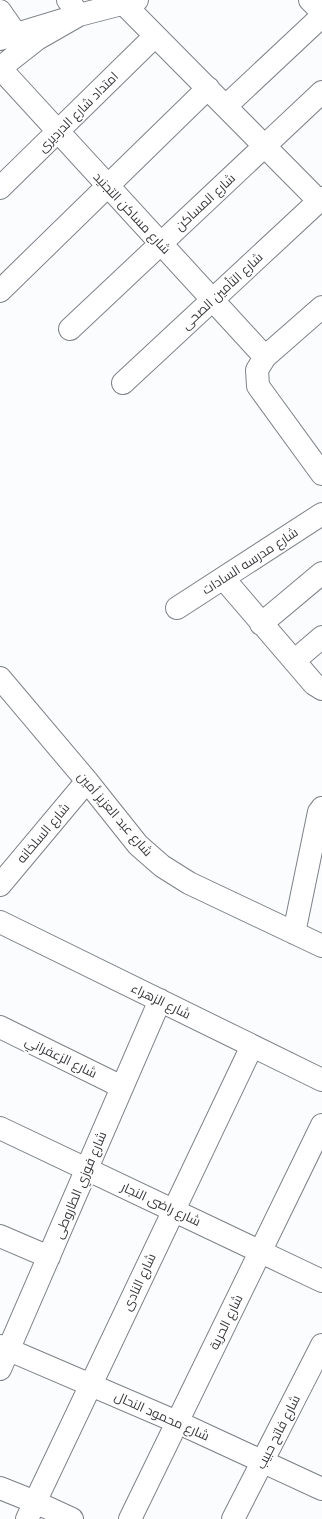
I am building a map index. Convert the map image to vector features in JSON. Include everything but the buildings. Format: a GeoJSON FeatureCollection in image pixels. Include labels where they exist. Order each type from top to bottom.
{"type":"FeatureCollection","features":[{"type":"Feature","properties":{"kind":"street"},"geometry":{"type":"LineString","coordinates":[[310,0],[322,12]]}},
{"type":"Feature","properties":{"kind":"street"},"geometry":{"type":"LineString","coordinates":[[0,11],[8,36],[74,7],[130,2],[155,36],[226,106],[318,207]]}},
{"type":"Feature","properties":{"kind":"street"},"geometry":{"type":"LineString","coordinates":[[0,68],[37,39],[58,26],[74,7]]}},
{"type":"Feature","properties":{"kind":"street"},"geometry":{"type":"LineString","coordinates":[[226,106],[322,16]]}},
{"type":"Feature","properties":{"kind":"street","name":"امتداد شارع الدرديرى"},"geometry":{"type":"LineString","coordinates":[[0,188],[155,36]]}},
{"type":"Feature","properties":{"kind":"street","name":"شارع مساكن التجنيد"},"geometry":{"type":"LineString","coordinates":[[0,68],[57,132],[265,356]]}},
{"type":"Feature","properties":{"kind":"street"},"geometry":{"type":"LineString","coordinates":[[0,291],[208,88]]}},
{"type":"Feature","properties":{"kind":"street","name":"شارع المساكن"},"geometry":{"type":"LineString","coordinates":[[70,328],[322,92]]}},
{"type":"Feature","properties":{"kind":"street","name":"شارع التأمين الصحى"},"geometry":{"type":"LineString","coordinates":[[123,383],[213,300],[318,207]]}},
{"type":"Feature","properties":{"kind":"street"},"geometry":{"type":"LineString","coordinates":[[322,307],[265,356],[257,370],[258,386],[322,474]]}},
{"type":"Feature","properties":{"kind":"street","name":"شارع مدرسه السادات"},"geometry":{"type":"LineString","coordinates":[[178,608],[322,514]]}},
{"type":"Feature","properties":{"kind":"street"},"geometry":{"type":"LineString","coordinates":[[261,624],[322,573]]}},
{"type":"Feature","properties":{"kind":"street"},"geometry":{"type":"LineString","coordinates":[[223,578],[314,684],[322,689]]}},
{"type":"Feature","properties":{"kind":"street"},"geometry":{"type":"LineString","coordinates":[[294,661],[322,637]]}},
{"type":"Feature","properties":{"kind":"street","name":"شارع عبد العزيز أمين"},"geometry":{"type":"LineString","coordinates":[[4,691],[87,782],[138,845],[162,866],[189,883],[322,946]]}},
{"type":"Feature","properties":{"kind":"street","name":"شارع السلخانه"},"geometry":{"type":"LineString","coordinates":[[0,885],[87,782]]}},
{"type":"Feature","properties":{"kind":"street"},"geometry":{"type":"LineString","coordinates":[[294,933],[321,811]]}},
{"type":"Feature","properties":{"kind":"street","name":"شارع الزهراء"},"geometry":{"type":"LineString","coordinates":[[0,922],[322,1080]]}},
{"type":"Feature","properties":{"kind":"street","name":"شارع فوزي الطاروطى"},"geometry":{"type":"LineString","coordinates":[[0,1370],[4,1348],[49,1257],[160,1000]]}},
{"type":"Feature","properties":{"kind":"street","name":"شارع الزعفراني"},"geometry":{"type":"LineString","coordinates":[[0,1027],[122,1087]]}},
{"type":"Feature","properties":{"kind":"street","name":"شارع النادى"},"geometry":{"type":"LineString","coordinates":[[31,1510],[252,1046]]}},
{"type":"Feature","properties":{"kind":"street","name":"شارع الحرية"},"geometry":{"type":"LineString","coordinates":[[130,1519],[322,1124]]}},
{"type":"Feature","properties":{"kind":"street","name":"شارع راضى النجار"},"geometry":{"type":"LineString","coordinates":[[0,1128],[322,1281]]}},
{"type":"Feature","properties":{"kind":"street"},"geometry":{"type":"LineString","coordinates":[[0,1236],[49,1257]]}},
{"type":"Feature","properties":{"kind":"street","name":"شارع فاتح حبيب"},"geometry":{"type":"LineString","coordinates":[[234,1519],[322,1345]]}},
{"type":"Feature","properties":{"kind":"street","name":"شارع محمود النحال"},"geometry":{"type":"LineString","coordinates":[[4,1348],[177,1422],[322,1489]]}},
{"type":"Feature","properties":{"kind":"street"},"geometry":{"type":"LineString","coordinates":[[0,1488],[31,1510],[72,1519]]}}]}
